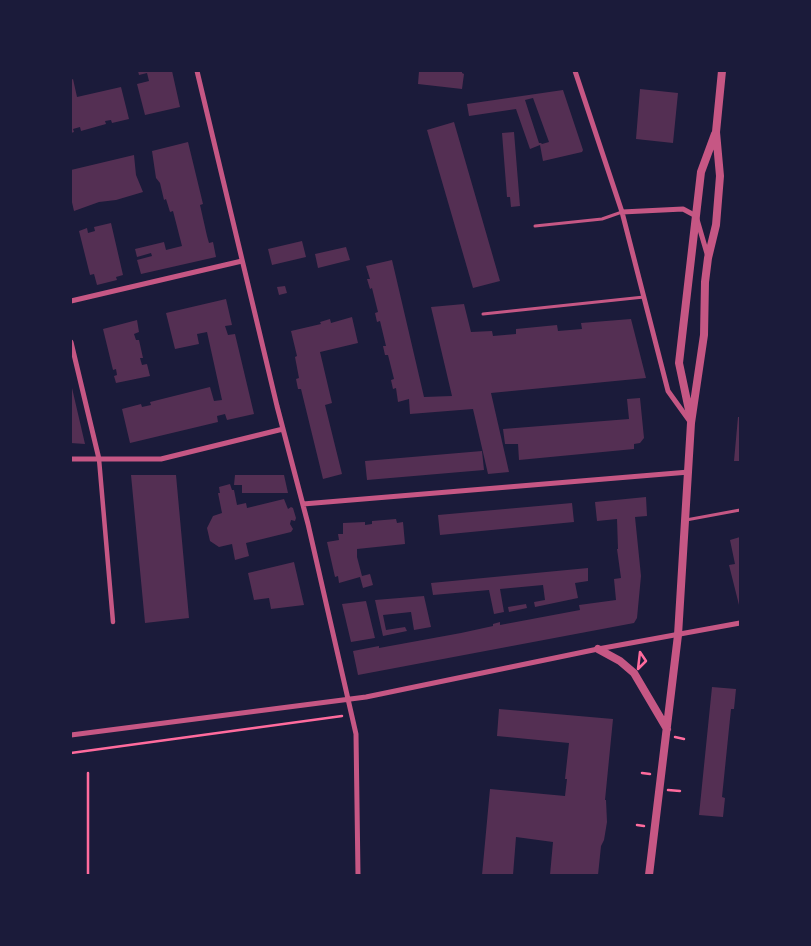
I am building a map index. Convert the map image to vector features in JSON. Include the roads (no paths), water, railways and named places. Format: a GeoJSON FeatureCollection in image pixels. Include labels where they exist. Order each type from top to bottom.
{"type":"FeatureCollection","features":[{"type":"Feature","properties":{"kind":"street"},"geometry":{"type":"LineString","coordinates":[[197,71],[283,429],[303,504],[356,734],[358,875]]}},
{"type":"Feature","properties":{"kind":"street"},"geometry":{"type":"LineString","coordinates":[[577,71],[622,212],[668,391],[691,423]]}},
{"type":"Feature","properties":{"kind":"street"},"geometry":{"type":"LineString","coordinates":[[649,875],[678,634],[691,423],[704,335],[705,282],[708,258],[716,226],[720,176],[716,132],[722,71]]}},
{"type":"Feature","properties":{"kind":"street"},"geometry":{"type":"LineString","coordinates":[[691,423],[679,363],[701,172],[716,132]]}},
{"type":"Feature","properties":{"kind":"street"},"geometry":{"type":"LineString","coordinates":[[622,212],[683,208],[696,216],[708,258]]}},
{"type":"Feature","properties":{"kind":"street"},"geometry":{"type":"LineString","coordinates":[[71,302],[242,261]]}},
{"type":"Feature","properties":{"kind":"street"},"geometry":{"type":"LineString","coordinates":[[71,343],[99,459],[113,622]]}},
{"type":"Feature","properties":{"kind":"street"},"geometry":{"type":"LineString","coordinates":[[71,459],[161,459],[283,429]]}},
{"type":"Feature","properties":{"kind":"street"},"geometry":{"type":"LineString","coordinates":[[303,504],[689,472]]}},
{"type":"Feature","properties":{"kind":"street"},"geometry":{"type":"LineString","coordinates":[[71,735],[366,697],[598,649],[740,623]]}},
{"type":"Feature","properties":{"kind":"street"},"geometry":{"type":"LineString","coordinates":[[598,649],[634,673],[667,730]]}},
{"type":"Feature","properties":{"kind":"lane"},"geometry":{"type":"LineString","coordinates":[[535,226],[602,219],[622,212]]}},
{"type":"Feature","properties":{"kind":"lane"},"geometry":{"type":"LineString","coordinates":[[483,314],[644,297]]}},
{"type":"Feature","properties":{"kind":"lane"},"geometry":{"type":"LineString","coordinates":[[686,521],[740,510]]}}]}
